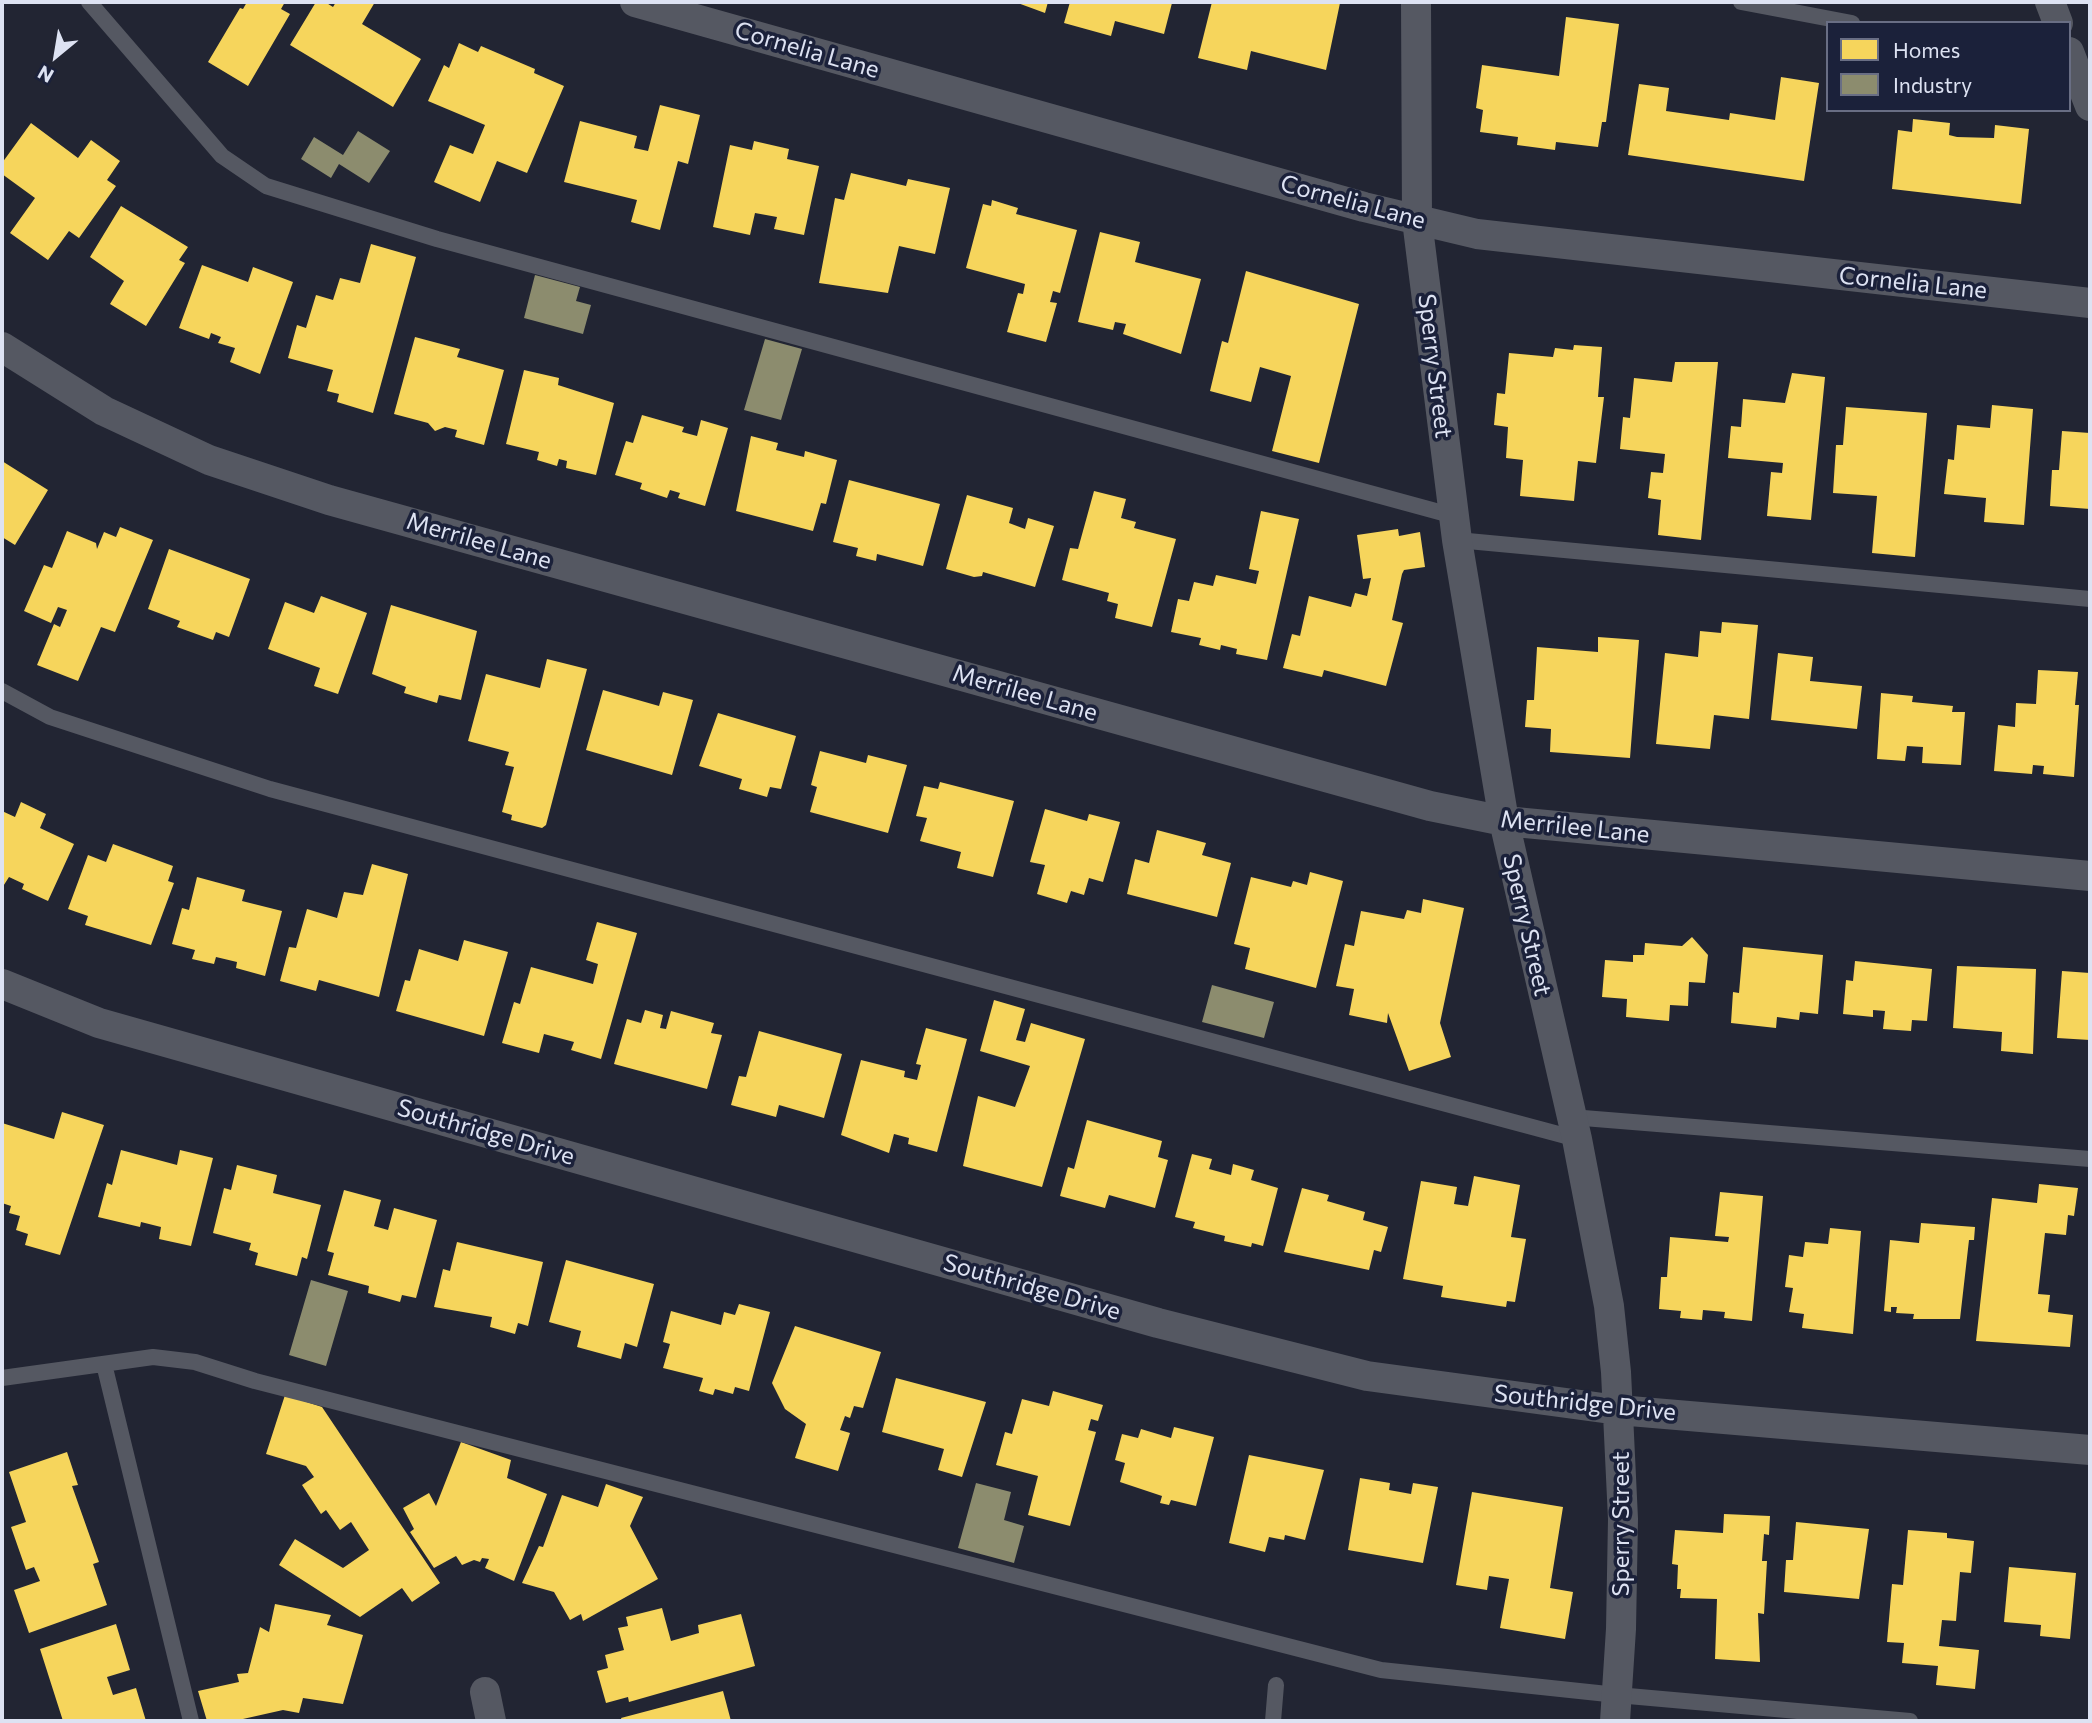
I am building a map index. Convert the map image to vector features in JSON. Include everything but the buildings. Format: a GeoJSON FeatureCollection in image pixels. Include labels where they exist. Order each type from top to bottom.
{"type":"FeatureCollection","features":[{"type":"Feature","properties":{"kind":"street","name":"Cornelia Lane"},"geometry":{"type":"LineString","coordinates":[[635,2],[1417,220],[1477,234],[2090,303]]}},
{"type":"Feature","properties":{"kind":"street","name":"Sperry Street"},"geometry":{"type":"LineString","coordinates":[[1416,2],[1417,220],[1455,528],[1504,821],[1574,1128],[1609,1306],[1618,1410],[1623,1519],[1616,1708]]}},
{"type":"Feature","properties":{"kind":"street"},"geometry":{"type":"LineString","coordinates":[[2050,2],[2057,21]]}},
{"type":"Feature","properties":{"kind":"street"},"geometry":{"type":"LineString","coordinates":[[2071,60],[2090,106]]}},
{"type":"Feature","properties":{"kind":"street","name":"Merrilee Lane"},"geometry":{"type":"LineString","coordinates":[[2,347],[104,411],[174,444],[209,460],[330,500],[1403,799],[1504,821],[2090,876]]}},
{"type":"Feature","properties":{"kind":"street","name":"Southridge Drive"},"geometry":{"type":"LineString","coordinates":[[2,984],[99,1023],[1158,1323],[1367,1376],[1618,1410],[2090,1450]]}},
{"type":"Feature","properties":{"kind":"street"},"geometry":{"type":"LineString","coordinates":[[485,1692],[491,1721]]}},
{"type":"Feature","properties":{"kind":"lane"},"geometry":{"type":"LineString","coordinates":[[89,2],[222,156],[266,186],[437,239],[1455,528],[2090,599]]}},
{"type":"Feature","properties":{"kind":"lane"},"geometry":{"type":"LineString","coordinates":[[1741,2],[1841,21]]}},
{"type":"Feature","properties":{"kind":"lane"},"geometry":{"type":"LineString","coordinates":[[2,691],[50,717],[270,789],[1574,1128],[2090,1159]]}},
{"type":"Feature","properties":{"kind":"lane"},"geometry":{"type":"LineString","coordinates":[[2,1378],[153,1357],[195,1362],[255,1381],[1381,1670],[1616,1708],[1910,1721]]}},
{"type":"Feature","properties":{"kind":"lane"},"geometry":{"type":"LineString","coordinates":[[104,1364],[191,1721]]}},
{"type":"Feature","properties":{"kind":"lane"},"geometry":{"type":"LineString","coordinates":[[1273,1721],[1276,1685]]}}]}
